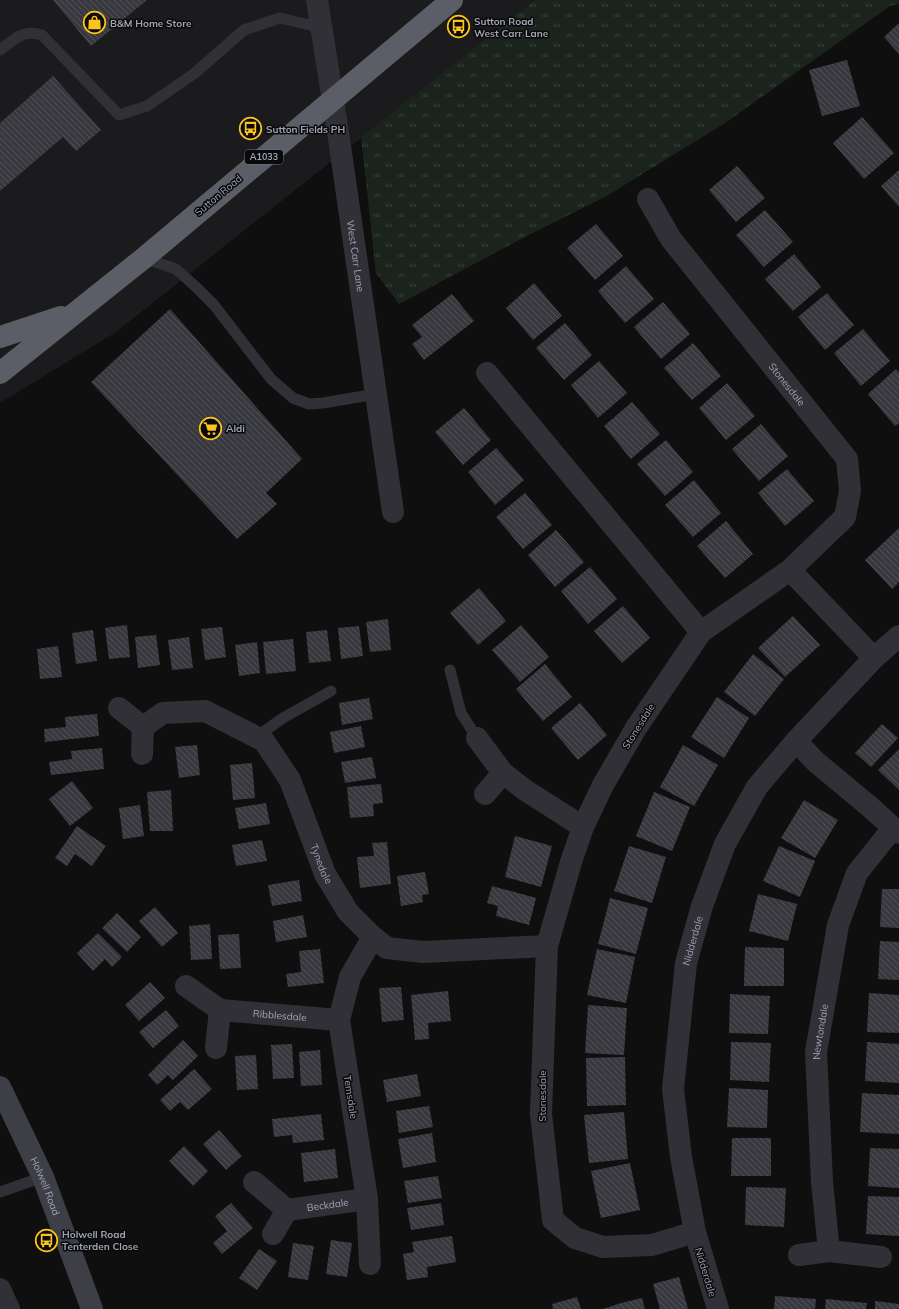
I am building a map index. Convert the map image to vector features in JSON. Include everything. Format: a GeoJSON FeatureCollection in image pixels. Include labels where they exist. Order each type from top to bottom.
{"type":"FeatureCollection","features":[{"type":"Feature","properties":{"kind":"highway","name":"Sutton Road"},"geometry":{"type":"LineString","coordinates":[[75,313],[144,258],[452,0]]}},
{"type":"Feature","properties":{"kind":"highway","name":"A1033"},"geometry":{"type":"LineString","coordinates":[[0,337],[75,313]]}},
{"type":"Feature","properties":{"kind":"highway","name":"A1033"},"geometry":{"type":"LineString","coordinates":[[0,373],[75,313]]}},
{"type":"Feature","properties":{"kind":"street","name":"West Carr Lane"},"geometry":{"type":"LineString","coordinates":[[317,0],[333,99],[393,512]]}},
{"type":"Feature","properties":{"kind":"street","name":"Stonesdale"},"geometry":{"type":"LineString","coordinates":[[648,199],[671,239],[847,460],[850,491],[845,517],[790,570],[701,632],[636,728],[603,785],[583,826],[547,946],[541,1114],[553,1220],[575,1238],[603,1247],[652,1245],[694,1232]]}},
{"type":"Feature","properties":{"kind":"street"},"geometry":{"type":"LineString","coordinates":[[487,372],[701,632]]}},
{"type":"Feature","properties":{"kind":"street"},"geometry":{"type":"LineString","coordinates":[[790,570],[874,658]]}},
{"type":"Feature","properties":{"kind":"street","name":"Nidderdale"},"geometry":{"type":"LineString","coordinates":[[718,1309],[694,1232],[681,1157],[673,1089],[686,963],[702,906],[725,844],[757,787],[796,741],[874,658],[899,636]]}},
{"type":"Feature","properties":{"kind":"street"},"geometry":{"type":"LineString","coordinates":[[119,708],[143,727],[142,754]]}},
{"type":"Feature","properties":{"kind":"street","name":"Tynedale"},"geometry":{"type":"LineString","coordinates":[[143,727],[163,713],[205,711],[264,741],[290,780],[325,874],[348,912],[373,937],[387,948],[423,952],[547,946]]}},
{"type":"Feature","properties":{"kind":"street"},"geometry":{"type":"LineString","coordinates":[[477,738],[503,773],[525,790],[583,826]]}},
{"type":"Feature","properties":{"kind":"street","name":"Newtondale"},"geometry":{"type":"LineString","coordinates":[[796,741],[816,762],[869,806],[896,831],[857,873],[838,925],[816,1052],[822,1182],[829,1251]]}},
{"type":"Feature","properties":{"kind":"street"},"geometry":{"type":"LineString","coordinates":[[485,794],[503,773]]}},
{"type":"Feature","properties":{"kind":"street","name":"Temsdale"},"geometry":{"type":"LineString","coordinates":[[370,1264],[367,1199],[339,1020],[350,977],[373,937]]}},
{"type":"Feature","properties":{"kind":"street"},"geometry":{"type":"LineString","coordinates":[[186,986],[220,1010],[216,1048]]}},
{"type":"Feature","properties":{"kind":"street","name":"Ribblesdale"},"geometry":{"type":"LineString","coordinates":[[220,1010],[339,1020]]}},
{"type":"Feature","properties":{"kind":"street","name":"Holwell Road"},"geometry":{"type":"LineString","coordinates":[[0,1088],[43,1177],[92,1309]]}},
{"type":"Feature","properties":{"kind":"street"},"geometry":{"type":"LineString","coordinates":[[254,1182],[287,1210],[274,1234]]}},
{"type":"Feature","properties":{"kind":"street","name":"Beckdale"},"geometry":{"type":"LineString","coordinates":[[287,1210],[367,1199]]}},
{"type":"Feature","properties":{"kind":"street"},"geometry":{"type":"LineString","coordinates":[[798,1255],[829,1251],[881,1257]]}},
{"type":"Feature","properties":{"kind":"street"},"geometry":{"type":"LineString","coordinates":[[0,1289],[9,1309]]}},
{"type":"Feature","properties":{"kind":"lane"},"geometry":{"type":"LineString","coordinates":[[0,50],[19,36],[32,32],[42,35],[119,115],[147,106],[195,73],[244,30],[280,18],[322,28]]}},
{"type":"Feature","properties":{"kind":"lane"},"geometry":{"type":"LineString","coordinates":[[144,258],[176,269],[196,287],[214,306],[271,378],[293,398],[309,404],[376,394]]}},
{"type":"Feature","properties":{"kind":"lane"},"geometry":{"type":"LineString","coordinates":[[450,670],[461,713],[477,738]]}},
{"type":"Feature","properties":{"kind":"lane"},"geometry":{"type":"LineString","coordinates":[[256,737],[283,718],[331,691]]}},
{"type":"Feature","properties":{"kind":"lane"},"geometry":{"type":"LineString","coordinates":[[0,1192],[43,1177]]}},
{"type":"Feature","properties":{"kind":"shaded area"},"geometry":{"type":"Polygon","coordinates":[[[0,0],[535,0],[116,332],[0,403],[0,0]]]}},
{"type":"Feature","properties":{"kind":"green space"},"geometry":{"type":"Polygon","coordinates":[[[535,0],[899,0],[899,4],[890,6],[725,123],[605,197],[523,238],[399,304],[376,273],[361,137],[535,0]]]}},
{"type":"Feature","properties":{"kind":"building","name":"B&M Home Store"},"geometry":{"type":"Polygon","coordinates":[[[53,0],[147,0],[91,46],[53,0]]]}},
{"type":"Feature","properties":{"kind":"building"},"geometry":{"type":"Polygon","coordinates":[[[899,23],[899,54],[884,37],[899,23]]]}},
{"type":"Feature","properties":{"kind":"building"},"geometry":{"type":"Polygon","coordinates":[[[847,60],[860,106],[822,116],[809,70],[847,60]]]}},
{"type":"Feature","properties":{"kind":"building"},"geometry":{"type":"Polygon","coordinates":[[[53,76],[101,130],[76,151],[63,137],[0,191],[0,123],[53,76]]]}},
{"type":"Feature","properties":{"kind":"building"},"geometry":{"type":"Polygon","coordinates":[[[862,117],[894,153],[864,179],[833,143],[862,117]]]}},
{"type":"Feature","properties":{"kind":"building"},"geometry":{"type":"Polygon","coordinates":[[[737,166],[765,198],[736,222],[709,190],[737,166]]]}},
{"type":"Feature","properties":{"kind":"building"},"geometry":{"type":"Polygon","coordinates":[[[899,170],[899,207],[881,186],[899,170]]]}},
{"type":"Feature","properties":{"kind":"building"},"geometry":{"type":"Polygon","coordinates":[[[765,210],[793,242],[764,267],[736,235],[765,210]]]}},
{"type":"Feature","properties":{"kind":"building"},"geometry":{"type":"Polygon","coordinates":[[[596,224],[623,256],[595,280],[567,248],[596,224]]]}},
{"type":"Feature","properties":{"kind":"building"},"geometry":{"type":"Polygon","coordinates":[[[794,254],[821,287],[793,311],[765,279],[794,254]]]}},
{"type":"Feature","properties":{"kind":"building"},"geometry":{"type":"Polygon","coordinates":[[[626,266],[654,299],[625,323],[598,291],[626,266]]]}},
{"type":"Feature","properties":{"kind":"building"},"geometry":{"type":"Polygon","coordinates":[[[534,283],[562,316],[533,340],[506,308],[534,283]]]}},
{"type":"Feature","properties":{"kind":"building"},"geometry":{"type":"Polygon","coordinates":[[[827,293],[854,325],[825,350],[798,317],[827,293]]]}},
{"type":"Feature","properties":{"kind":"building"},"geometry":{"type":"Polygon","coordinates":[[[452,294],[474,321],[424,360],[412,344],[422,337],[412,325],[452,294]]]}},
{"type":"Feature","properties":{"kind":"building"},"geometry":{"type":"Polygon","coordinates":[[[663,302],[690,334],[661,359],[634,327],[663,302]]]}},
{"type":"Feature","properties":{"kind":"building"},"geometry":{"type":"Polygon","coordinates":[[[170,309],[302,459],[266,493],[277,504],[237,539],[91,382],[170,309]]]}},
{"type":"Feature","properties":{"kind":"building"},"geometry":{"type":"Polygon","coordinates":[[[565,323],[592,355],[564,380],[536,348],[565,323]]]}},
{"type":"Feature","properties":{"kind":"building"},"geometry":{"type":"Polygon","coordinates":[[[863,329],[890,361],[861,386],[834,353],[863,329]]]}},
{"type":"Feature","properties":{"kind":"building"},"geometry":{"type":"Polygon","coordinates":[[[693,343],[721,376],[692,400],[664,368],[693,343]]]}},
{"type":"Feature","properties":{"kind":"building"},"geometry":{"type":"Polygon","coordinates":[[[599,361],[627,393],[598,418],[571,385],[599,361]]]}},
{"type":"Feature","properties":{"kind":"building"},"geometry":{"type":"Polygon","coordinates":[[[896,369],[899,372],[899,423],[895,426],[868,394],[896,369]]]}},
{"type":"Feature","properties":{"kind":"building"},"geometry":{"type":"Polygon","coordinates":[[[727,383],[755,416],[726,440],[699,408],[727,383]]]}},
{"type":"Feature","properties":{"kind":"building"},"geometry":{"type":"Polygon","coordinates":[[[632,402],[660,434],[631,459],[604,426],[632,402]]]}},
{"type":"Feature","properties":{"kind":"building"},"geometry":{"type":"Polygon","coordinates":[[[464,408],[491,440],[463,465],[435,432],[464,408]]]}},
{"type":"Feature","properties":{"kind":"building"},"geometry":{"type":"Polygon","coordinates":[[[761,424],[788,456],[759,481],[732,449],[761,424]]]}},
{"type":"Feature","properties":{"kind":"building"},"geometry":{"type":"Polygon","coordinates":[[[666,440],[693,472],[665,496],[637,464],[666,440]]]}},
{"type":"Feature","properties":{"kind":"building"},"geometry":{"type":"Polygon","coordinates":[[[496,448],[524,480],[495,505],[468,472],[496,448]]]}},
{"type":"Feature","properties":{"kind":"building"},"geometry":{"type":"Polygon","coordinates":[[[787,469],[814,501],[785,526],[758,493],[787,469]]]}},
{"type":"Feature","properties":{"kind":"building"},"geometry":{"type":"Polygon","coordinates":[[[694,480],[721,513],[693,537],[665,505],[694,480]]]}},
{"type":"Feature","properties":{"kind":"building"},"geometry":{"type":"Polygon","coordinates":[[[525,493],[552,525],[523,549],[496,517],[525,493]]]}},
{"type":"Feature","properties":{"kind":"building"},"geometry":{"type":"Polygon","coordinates":[[[726,521],[753,554],[725,578],[697,546],[726,521]]]}},
{"type":"Feature","properties":{"kind":"building"},"geometry":{"type":"Polygon","coordinates":[[[899,528],[899,582],[892,589],[865,560],[899,528]]]}},
{"type":"Feature","properties":{"kind":"building"},"geometry":{"type":"Polygon","coordinates":[[[556,530],[584,562],[555,587],[528,555],[556,530]]]}},
{"type":"Feature","properties":{"kind":"building"},"geometry":{"type":"Polygon","coordinates":[[[590,567],[617,599],[588,624],[561,591],[590,567]]]}},
{"type":"Feature","properties":{"kind":"building"},"geometry":{"type":"Polygon","coordinates":[[[479,588],[506,621],[478,645],[450,613],[479,588]]]}},
{"type":"Feature","properties":{"kind":"building"},"geometry":{"type":"Polygon","coordinates":[[[623,606],[650,638],[622,663],[594,631],[623,606]]]}},
{"type":"Feature","properties":{"kind":"building"},"geometry":{"type":"Polygon","coordinates":[[[793,616],[820,645],[785,677],[758,648],[793,616]]]}},
{"type":"Feature","properties":{"kind":"building"},"geometry":{"type":"Polygon","coordinates":[[[388,619],[391,650],[370,652],[366,622],[388,619]]]}},
{"type":"Feature","properties":{"kind":"building"},"geometry":{"type":"Polygon","coordinates":[[[127,625],[130,657],[109,659],[105,628],[127,625]]]}},
{"type":"Feature","properties":{"kind":"building"},"geometry":{"type":"Polygon","coordinates":[[[521,625],[549,657],[520,682],[492,650],[521,625]]]}},
{"type":"Feature","properties":{"kind":"building"},"geometry":{"type":"Polygon","coordinates":[[[359,626],[363,656],[341,659],[338,628],[359,626]]]}},
{"type":"Feature","properties":{"kind":"building"},"geometry":{"type":"Polygon","coordinates":[[[222,627],[226,657],[205,660],[201,629],[222,627]]]}},
{"type":"Feature","properties":{"kind":"building"},"geometry":{"type":"Polygon","coordinates":[[[93,630],[97,661],[76,664],[72,633],[93,630]]]}},
{"type":"Feature","properties":{"kind":"building"},"geometry":{"type":"Polygon","coordinates":[[[327,630],[331,661],[309,663],[306,632],[327,630]]]}},
{"type":"Feature","properties":{"kind":"building"},"geometry":{"type":"Polygon","coordinates":[[[156,635],[160,665],[138,668],[135,637],[156,635]]]}},
{"type":"Feature","properties":{"kind":"building"},"geometry":{"type":"Polygon","coordinates":[[[189,637],[193,668],[172,670],[168,640],[189,637]]]}},
{"type":"Feature","properties":{"kind":"building"},"geometry":{"type":"Polygon","coordinates":[[[293,639],[296,671],[266,674],[263,642],[293,639]]]}},
{"type":"Feature","properties":{"kind":"building"},"geometry":{"type":"Polygon","coordinates":[[[257,642],[260,673],[239,676],[235,645],[257,642]]]}},
{"type":"Feature","properties":{"kind":"building"},"geometry":{"type":"Polygon","coordinates":[[[58,646],[62,677],[40,679],[37,649],[58,646]]]}},
{"type":"Feature","properties":{"kind":"building"},"geometry":{"type":"Polygon","coordinates":[[[753,654],[784,679],[755,716],[724,692],[753,654]]]}},
{"type":"Feature","properties":{"kind":"building"},"geometry":{"type":"Polygon","coordinates":[[[545,664],[572,697],[543,721],[516,689],[545,664]]]}},
{"type":"Feature","properties":{"kind":"building"},"geometry":{"type":"Polygon","coordinates":[[[717,697],[749,718],[724,758],[691,737],[717,697]]]}},
{"type":"Feature","properties":{"kind":"building"},"geometry":{"type":"Polygon","coordinates":[[[369,698],[373,719],[342,725],[339,703],[369,698]]]}},
{"type":"Feature","properties":{"kind":"building"},"geometry":{"type":"Polygon","coordinates":[[[580,703],[607,735],[578,760],[551,728],[580,703]]]}},
{"type":"Feature","properties":{"kind":"building"},"geometry":{"type":"Polygon","coordinates":[[[97,714],[99,736],[45,742],[44,729],[66,727],[65,717],[97,714]]]}},
{"type":"Feature","properties":{"kind":"building"},"geometry":{"type":"Polygon","coordinates":[[[882,724],[898,738],[871,767],[855,753],[882,724]]]}},
{"type":"Feature","properties":{"kind":"building"},"geometry":{"type":"Polygon","coordinates":[[[361,726],[365,747],[334,753],[330,732],[361,726]]]}},
{"type":"Feature","properties":{"kind":"building"},"geometry":{"type":"Polygon","coordinates":[[[197,745],[200,775],[179,778],[175,747],[197,745]]]}},
{"type":"Feature","properties":{"kind":"building"},"geometry":{"type":"Polygon","coordinates":[[[683,745],[718,765],[694,806],[660,787],[683,745]]]}},
{"type":"Feature","properties":{"kind":"building"},"geometry":{"type":"Polygon","coordinates":[[[102,748],[104,769],[51,775],[49,762],[72,759],[71,751],[102,748]]]}},
{"type":"Feature","properties":{"kind":"building"},"geometry":{"type":"Polygon","coordinates":[[[899,749],[899,790],[878,770],[899,749]]]}},
{"type":"Feature","properties":{"kind":"building"},"geometry":{"type":"Polygon","coordinates":[[[372,757],[376,778],[345,783],[341,762],[372,757]]]}},
{"type":"Feature","properties":{"kind":"building"},"geometry":{"type":"Polygon","coordinates":[[[252,763],[255,798],[233,800],[230,765],[252,763]]]}},
{"type":"Feature","properties":{"kind":"building"},"geometry":{"type":"Polygon","coordinates":[[[72,781],[93,808],[70,826],[49,799],[72,781]]]}},
{"type":"Feature","properties":{"kind":"building"},"geometry":{"type":"Polygon","coordinates":[[[381,784],[383,803],[373,804],[374,816],[350,818],[347,787],[381,784]]]}},
{"type":"Feature","properties":{"kind":"building"},"geometry":{"type":"Polygon","coordinates":[[[171,790],[173,831],[150,831],[147,792],[171,790]]]}},
{"type":"Feature","properties":{"kind":"building"},"geometry":{"type":"Polygon","coordinates":[[[654,792],[690,807],[672,851],[636,836],[654,792]]]}},
{"type":"Feature","properties":{"kind":"building"},"geometry":{"type":"Polygon","coordinates":[[[804,800],[838,820],[815,858],[781,838],[804,800]]]}},
{"type":"Feature","properties":{"kind":"building"},"geometry":{"type":"Polygon","coordinates":[[[266,803],[270,824],[239,829],[235,808],[266,803]]]}},
{"type":"Feature","properties":{"kind":"building"},"geometry":{"type":"Polygon","coordinates":[[[140,805],[144,836],[123,839],[119,808],[140,805]]]}},
{"type":"Feature","properties":{"kind":"building"},"geometry":{"type":"Polygon","coordinates":[[[77,826],[106,846],[92,866],[75,854],[67,866],[55,858],[77,826]]]}},
{"type":"Feature","properties":{"kind":"building"},"geometry":{"type":"Polygon","coordinates":[[[515,836],[552,846],[541,887],[505,877],[515,836]]]}},
{"type":"Feature","properties":{"kind":"building"},"geometry":{"type":"Polygon","coordinates":[[[262,840],[267,861],[236,866],[232,845],[262,840]]]}},
{"type":"Feature","properties":{"kind":"building"},"geometry":{"type":"Polygon","coordinates":[[[387,842],[391,884],[360,888],[357,857],[374,856],[372,843],[387,842]]]}},
{"type":"Feature","properties":{"kind":"building"},"geometry":{"type":"Polygon","coordinates":[[[629,846],[666,857],[652,903],[614,891],[629,846]]]}},
{"type":"Feature","properties":{"kind":"building"},"geometry":{"type":"Polygon","coordinates":[[[779,846],[815,861],[800,897],[763,881],[779,846]]]}},
{"type":"Feature","properties":{"kind":"building"},"geometry":{"type":"Polygon","coordinates":[[[425,872],[429,894],[422,895],[423,902],[401,906],[397,876],[425,872]]]}},
{"type":"Feature","properties":{"kind":"building"},"geometry":{"type":"Polygon","coordinates":[[[299,880],[302,901],[272,906],[268,885],[299,880]]]}},
{"type":"Feature","properties":{"kind":"building"},"geometry":{"type":"Polygon","coordinates":[[[492,886],[536,898],[529,925],[496,916],[498,906],[487,903],[492,886]]]}},
{"type":"Feature","properties":{"kind":"building"},"geometry":{"type":"Polygon","coordinates":[[[882,889],[899,889],[899,928],[880,927],[882,889]]]}},
{"type":"Feature","properties":{"kind":"building"},"geometry":{"type":"Polygon","coordinates":[[[758,894],[797,904],[788,941],[749,931],[758,894]]]}},
{"type":"Feature","properties":{"kind":"building"},"geometry":{"type":"Polygon","coordinates":[[[610,898],[648,908],[636,954],[598,944],[610,898]]]}},
{"type":"Feature","properties":{"kind":"building"},"geometry":{"type":"Polygon","coordinates":[[[155,907],[178,933],[162,947],[139,921],[155,907]]]}},
{"type":"Feature","properties":{"kind":"building"},"geometry":{"type":"Polygon","coordinates":[[[117,913],[141,937],[127,952],[102,928],[117,913]]]}},
{"type":"Feature","properties":{"kind":"building"},"geometry":{"type":"Polygon","coordinates":[[[303,915],[307,937],[276,942],[273,921],[303,915]]]}},
{"type":"Feature","properties":{"kind":"building"},"geometry":{"type":"Polygon","coordinates":[[[210,924],[212,959],[191,960],[189,926],[210,924]]]}},
{"type":"Feature","properties":{"kind":"building"},"geometry":{"type":"Polygon","coordinates":[[[98,933],[122,957],[112,967],[105,959],[93,971],[77,953],[98,933]]]}},
{"type":"Feature","properties":{"kind":"building"},"geometry":{"type":"Polygon","coordinates":[[[239,934],[241,968],[220,969],[218,935],[239,934]]]}},
{"type":"Feature","properties":{"kind":"building"},"geometry":{"type":"Polygon","coordinates":[[[880,941],[899,942],[899,980],[878,979],[880,941]]]}},
{"type":"Feature","properties":{"kind":"building"},"geometry":{"type":"Polygon","coordinates":[[[745,947],[784,948],[784,986],[744,986],[745,947]]]}},
{"type":"Feature","properties":{"kind":"building"},"geometry":{"type":"Polygon","coordinates":[[[320,949],[324,983],[288,987],[286,974],[301,972],[299,951],[320,949]]]}},
{"type":"Feature","properties":{"kind":"building"},"geometry":{"type":"Polygon","coordinates":[[[597,949],[635,957],[626,1003],[587,995],[597,949]]]}},
{"type":"Feature","properties":{"kind":"building"},"geometry":{"type":"Polygon","coordinates":[[[150,982],[165,998],[139,1021],[125,1005],[150,982]]]}},
{"type":"Feature","properties":{"kind":"building"},"geometry":{"type":"Polygon","coordinates":[[[401,987],[404,1020],[382,1022],[379,988],[401,987]]]}},
{"type":"Feature","properties":{"kind":"building"},"geometry":{"type":"Polygon","coordinates":[[[448,991],[451,1021],[428,1023],[429,1039],[415,1040],[411,995],[448,991]]]}},
{"type":"Feature","properties":{"kind":"building"},"geometry":{"type":"Polygon","coordinates":[[[869,993],[899,995],[899,1033],[867,1032],[869,993]]]}},
{"type":"Feature","properties":{"kind":"building"},"geometry":{"type":"Polygon","coordinates":[[[730,994],[770,996],[768,1034],[729,1033],[730,994]]]}},
{"type":"Feature","properties":{"kind":"building"},"geometry":{"type":"Polygon","coordinates":[[[588,1005],[627,1008],[624,1055],[585,1053],[588,1005]]]}},
{"type":"Feature","properties":{"kind":"building"},"geometry":{"type":"Polygon","coordinates":[[[166,1010],[179,1026],[153,1048],[139,1032],[166,1010]]]}},
{"type":"Feature","properties":{"kind":"building"},"geometry":{"type":"Polygon","coordinates":[[[183,1040],[198,1056],[173,1080],[168,1075],[157,1085],[148,1075],[183,1040]]]}},
{"type":"Feature","properties":{"kind":"building"},"geometry":{"type":"Polygon","coordinates":[[[731,1042],[771,1043],[769,1082],[730,1080],[731,1042]]]}},
{"type":"Feature","properties":{"kind":"building"},"geometry":{"type":"Polygon","coordinates":[[[867,1042],[899,1044],[899,1083],[865,1081],[867,1042]]]}},
{"type":"Feature","properties":{"kind":"building"},"geometry":{"type":"Polygon","coordinates":[[[292,1044],[294,1078],[273,1079],[271,1045],[292,1044]]]}},
{"type":"Feature","properties":{"kind":"building"},"geometry":{"type":"Polygon","coordinates":[[[320,1050],[322,1085],[301,1086],[299,1052],[320,1050]]]}},
{"type":"Feature","properties":{"kind":"building"},"geometry":{"type":"Polygon","coordinates":[[[256,1055],[258,1089],[237,1090],[235,1056],[256,1055]]]}},
{"type":"Feature","properties":{"kind":"building"},"geometry":{"type":"Polygon","coordinates":[[[625,1057],[626,1105],[587,1106],[586,1058],[625,1057]]]}},
{"type":"Feature","properties":{"kind":"building"},"geometry":{"type":"Polygon","coordinates":[[[194,1069],[212,1089],[188,1110],[180,1102],[170,1111],[160,1100],[194,1069]]]}},
{"type":"Feature","properties":{"kind":"building"},"geometry":{"type":"Polygon","coordinates":[[[417,1074],[421,1096],[387,1102],[383,1080],[417,1074]]]}},
{"type":"Feature","properties":{"kind":"building"},"geometry":{"type":"Polygon","coordinates":[[[729,1088],[768,1090],[767,1128],[727,1127],[729,1088]]]}},
{"type":"Feature","properties":{"kind":"building"},"geometry":{"type":"Polygon","coordinates":[[[862,1093],[899,1095],[899,1134],[860,1132],[862,1093]]]}},
{"type":"Feature","properties":{"kind":"building"},"geometry":{"type":"Polygon","coordinates":[[[429,1106],[433,1127],[399,1133],[396,1111],[429,1106]]]}},
{"type":"Feature","properties":{"kind":"building"},"geometry":{"type":"Polygon","coordinates":[[[624,1112],[628,1159],[589,1163],[584,1115],[624,1112]]]}},
{"type":"Feature","properties":{"kind":"building"},"geometry":{"type":"Polygon","coordinates":[[[321,1114],[324,1140],[293,1143],[292,1135],[274,1137],[272,1119],[321,1114]]]}},
{"type":"Feature","properties":{"kind":"building"},"geometry":{"type":"Polygon","coordinates":[[[219,1130],[242,1156],[226,1170],[203,1144],[219,1130]]]}},
{"type":"Feature","properties":{"kind":"building"},"geometry":{"type":"Polygon","coordinates":[[[432,1133],[436,1162],[403,1168],[398,1139],[432,1133]]]}},
{"type":"Feature","properties":{"kind":"building"},"geometry":{"type":"Polygon","coordinates":[[[732,1138],[771,1138],[771,1176],[731,1176],[732,1138]]]}},
{"type":"Feature","properties":{"kind":"building"},"geometry":{"type":"Polygon","coordinates":[[[184,1146],[208,1171],[193,1186],[169,1161],[184,1146]]]}},
{"type":"Feature","properties":{"kind":"building"},"geometry":{"type":"Polygon","coordinates":[[[870,1148],[899,1149],[899,1188],[868,1186],[870,1148]]]}},
{"type":"Feature","properties":{"kind":"building"},"geometry":{"type":"Polygon","coordinates":[[[335,1149],[338,1178],[304,1182],[301,1153],[335,1149]]]}},
{"type":"Feature","properties":{"kind":"building"},"geometry":{"type":"Polygon","coordinates":[[[630,1163],[640,1210],[601,1218],[591,1171],[630,1163]]]}},
{"type":"Feature","properties":{"kind":"building"},"geometry":{"type":"Polygon","coordinates":[[[438,1176],[442,1198],[408,1203],[404,1181],[438,1176]]]}},
{"type":"Feature","properties":{"kind":"building"},"geometry":{"type":"Polygon","coordinates":[[[746,1187],[786,1188],[784,1227],[745,1225],[746,1187]]]}},
{"type":"Feature","properties":{"kind":"building"},"geometry":{"type":"Polygon","coordinates":[[[868,1196],[899,1197],[899,1236],[866,1234],[868,1196]]]}},
{"type":"Feature","properties":{"kind":"building"},"geometry":{"type":"Polygon","coordinates":[[[231,1203],[253,1228],[222,1254],[213,1243],[227,1231],[215,1216],[231,1203]]]}},
{"type":"Feature","properties":{"kind":"building"},"geometry":{"type":"Polygon","coordinates":[[[441,1203],[444,1225],[411,1230],[407,1208],[441,1203]]]}},
{"type":"Feature","properties":{"kind":"building"},"geometry":{"type":"Polygon","coordinates":[[[452,1236],[456,1262],[427,1267],[428,1277],[407,1280],[403,1254],[414,1252],[412,1242],[452,1236]]]}},
{"type":"Feature","properties":{"kind":"building"},"geometry":{"type":"Polygon","coordinates":[[[331,1240],[352,1243],[347,1277],[326,1274],[331,1240]]]}},
{"type":"Feature","properties":{"kind":"building"},"geometry":{"type":"Polygon","coordinates":[[[293,1243],[314,1246],[308,1280],[288,1277],[293,1243]]]}},
{"type":"Feature","properties":{"kind":"building"},"geometry":{"type":"Polygon","coordinates":[[[259,1249],[277,1261],[257,1290],[239,1278],[259,1249]]]}},
{"type":"Feature","properties":{"kind":"building"},"geometry":{"type":"Polygon","coordinates":[[[679,1277],[688,1309],[660,1309],[653,1284],[679,1277]]]}},
{"type":"Feature","properties":{"kind":"building"},"geometry":{"type":"Polygon","coordinates":[[[775,1296],[816,1299],[815,1309],[774,1309],[775,1296]]]}},
{"type":"Feature","properties":{"kind":"building"},"geometry":{"type":"Polygon","coordinates":[[[577,1297],[581,1309],[553,1309],[552,1304],[577,1297]]]}},
{"type":"Feature","properties":{"kind":"building"},"geometry":{"type":"Polygon","coordinates":[[[642,1298],[645,1309],[603,1309],[621,1303],[642,1298]]]}},
{"type":"Feature","properties":{"kind":"building"},"geometry":{"type":"Polygon","coordinates":[[[826,1299],[867,1303],[866,1309],[825,1309],[826,1299]]]}},
{"type":"Feature","properties":{"kind":"building"},"geometry":{"type":"Polygon","coordinates":[[[875,1301],[899,1304],[899,1309],[875,1309],[875,1301]]]}},
{"type":"Feature","properties":{"kind":"place","name":"B&M Home Store"},"geometry":{"type":"Point","coordinates":[95,23]}},
{"type":"Feature","properties":{"kind":"place","name":"Sutton Road West Carr Lane"},"geometry":{"type":"Point","coordinates":[459,27]}},
{"type":"Feature","properties":{"kind":"place","name":"Sutton Fields PH"},"geometry":{"type":"Point","coordinates":[251,129]}},
{"type":"Feature","properties":{"kind":"place","name":"Aldi"},"geometry":{"type":"Point","coordinates":[210,428]}},
{"type":"Feature","properties":{"kind":"place","name":"Holwell Road Tenterden Close"},"geometry":{"type":"Point","coordinates":[47,1240]}}]}
